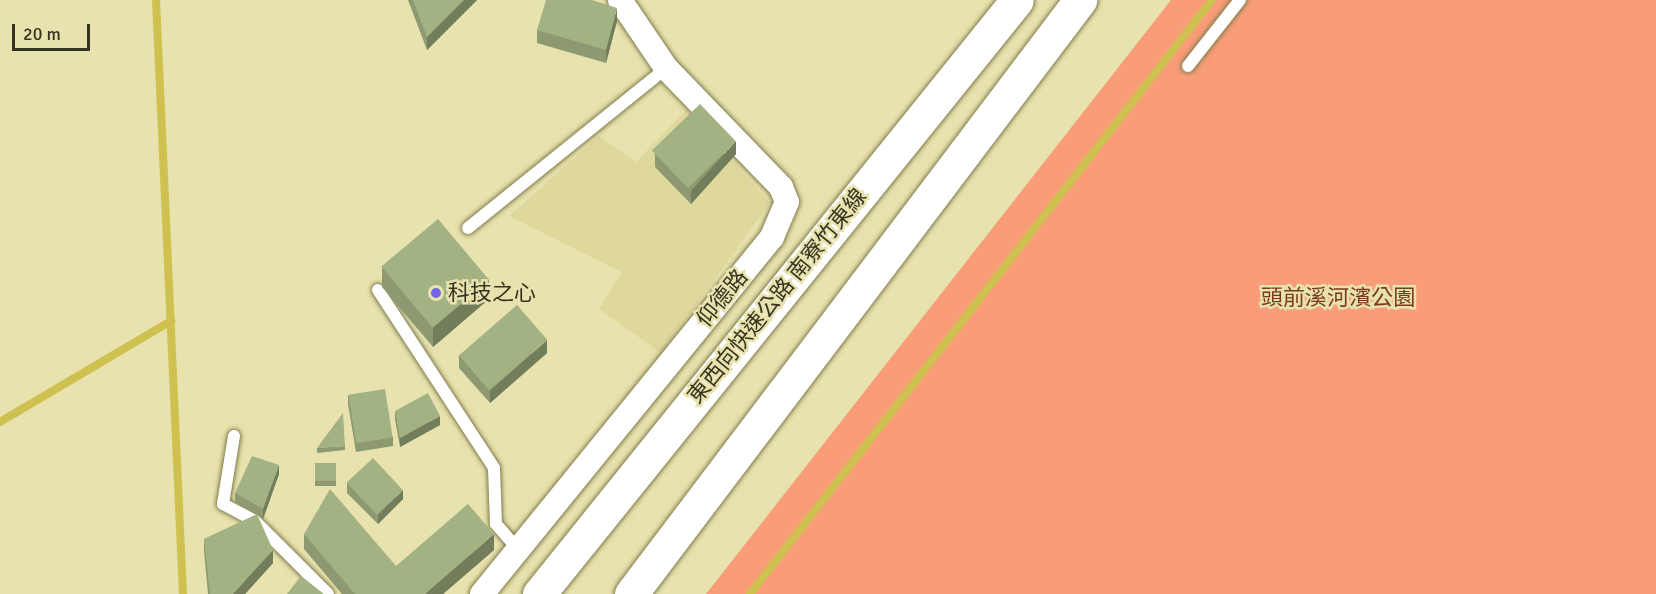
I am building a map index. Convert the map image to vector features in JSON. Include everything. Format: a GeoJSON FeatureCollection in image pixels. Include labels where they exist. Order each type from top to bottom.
{"type":"FeatureCollection","features":[{"type":"Feature","properties":{"kind":"highway","name":"東西向快速公路 南寮竹東線"},"geometry":{"type":"LineString","coordinates":[[539,594],[1017,0]]}},
{"type":"Feature","properties":{"kind":"highway"},"geometry":{"type":"LineString","coordinates":[[631,594],[1080,0]]}},
{"type":"Feature","properties":{"kind":"street","name":"仰德路"},"geometry":{"type":"LineString","coordinates":[[482,594],[517,548],[772,237],[783,218],[787,202],[781,187],[666,68],[620,0]]}},
{"type":"Feature","properties":{"kind":"lane"},"geometry":{"type":"LineString","coordinates":[[1188,66],[1240,0]]}},
{"type":"Feature","properties":{"kind":"lane"},"geometry":{"type":"LineString","coordinates":[[468,228],[666,68]]}},
{"type":"Feature","properties":{"kind":"lane"},"geometry":{"type":"LineString","coordinates":[[378,290],[494,468],[496,524],[517,548]]}},
{"type":"Feature","properties":{"kind":"lane"},"geometry":{"type":"LineString","coordinates":[[234,436],[223,504],[255,521],[328,594]]}},
{"type":"Feature","properties":{"kind":"shaded area"},"geometry":{"type":"Polygon","coordinates":[[[687,109],[770,203],[661,353],[599,309],[622,272],[509,216],[599,136],[636,162],[687,109]]]}},
{"type":"Feature","properties":{"kind":"green space","name":"頭前溪河濱公園"},"geometry":{"type":"Polygon","coordinates":[[[1171,0],[1656,0],[1656,594],[706,594],[1171,0]]]}},
{"type":"Feature","properties":{"kind":"building"},"geometry":{"type":"Polygon","coordinates":[[[413,0],[464,0],[427,37],[413,0]]]}},
{"type":"Feature","properties":{"kind":"building"},"geometry":{"type":"Polygon","coordinates":[[[546,0],[592,0],[617,8],[606,50],[537,30],[546,0]]]}},
{"type":"Feature","properties":{"kind":"building"},"geometry":{"type":"Polygon","coordinates":[[[700,104],[736,141],[688,188],[652,151],[700,104]]]}},
{"type":"Feature","properties":{"kind":"building","name":"科技之心"},"geometry":{"type":"Polygon","coordinates":[[[438,219],[489,280],[433,328],[381,267],[438,219]]]}},
{"type":"Feature","properties":{"kind":"building"},"geometry":{"type":"Polygon","coordinates":[[[517,305],[547,340],[489,390],[459,356],[517,305]]]}},
{"type":"Feature","properties":{"kind":"building"},"geometry":{"type":"Polygon","coordinates":[[[385,389],[393,437],[356,443],[348,395],[385,389]]]}},
{"type":"Feature","properties":{"kind":"building"},"geometry":{"type":"Polygon","coordinates":[[[428,393],[440,416],[400,438],[395,411],[428,393]]]}},
{"type":"Feature","properties":{"kind":"building"},"geometry":{"type":"Polygon","coordinates":[[[343,413],[345,446],[317,448],[343,413]]]}},
{"type":"Feature","properties":{"kind":"building"},"geometry":{"type":"Polygon","coordinates":[[[252,456],[279,465],[263,509],[235,493],[252,456]]]}},
{"type":"Feature","properties":{"kind":"building"},"geometry":{"type":"Polygon","coordinates":[[[373,458],[403,490],[377,515],[347,483],[373,458]]]}},
{"type":"Feature","properties":{"kind":"building"},"geometry":{"type":"Polygon","coordinates":[[[315,463],[336,463],[336,481],[315,481],[315,463]]]}},
{"type":"Feature","properties":{"kind":"building"},"geometry":{"type":"Polygon","coordinates":[[[330,489],[396,566],[468,504],[494,534],[425,594],[355,594],[304,534],[330,489]]]}},
{"type":"Feature","properties":{"kind":"building"},"geometry":{"type":"Polygon","coordinates":[[[257,514],[273,550],[233,594],[210,594],[204,539],[257,514]]]}},
{"type":"Feature","properties":{"kind":"building"},"geometry":{"type":"Polygon","coordinates":[[[301,576],[324,594],[287,594],[301,576]]]}},
{"type":"Feature","properties":{"kind":"waterway"},"geometry":{"type":"LineString","coordinates":[[156,0],[183,594]]}},
{"type":"Feature","properties":{"kind":"waterway"},"geometry":{"type":"LineString","coordinates":[[750,594],[1212,0]]}},
{"type":"Feature","properties":{"kind":"waterway"},"geometry":{"type":"LineString","coordinates":[[0,422],[171,321]]}},
{"type":"Feature","properties":{"kind":"place","name":"科技之心"},"geometry":{"type":"Point","coordinates":[436,293]}}]}
